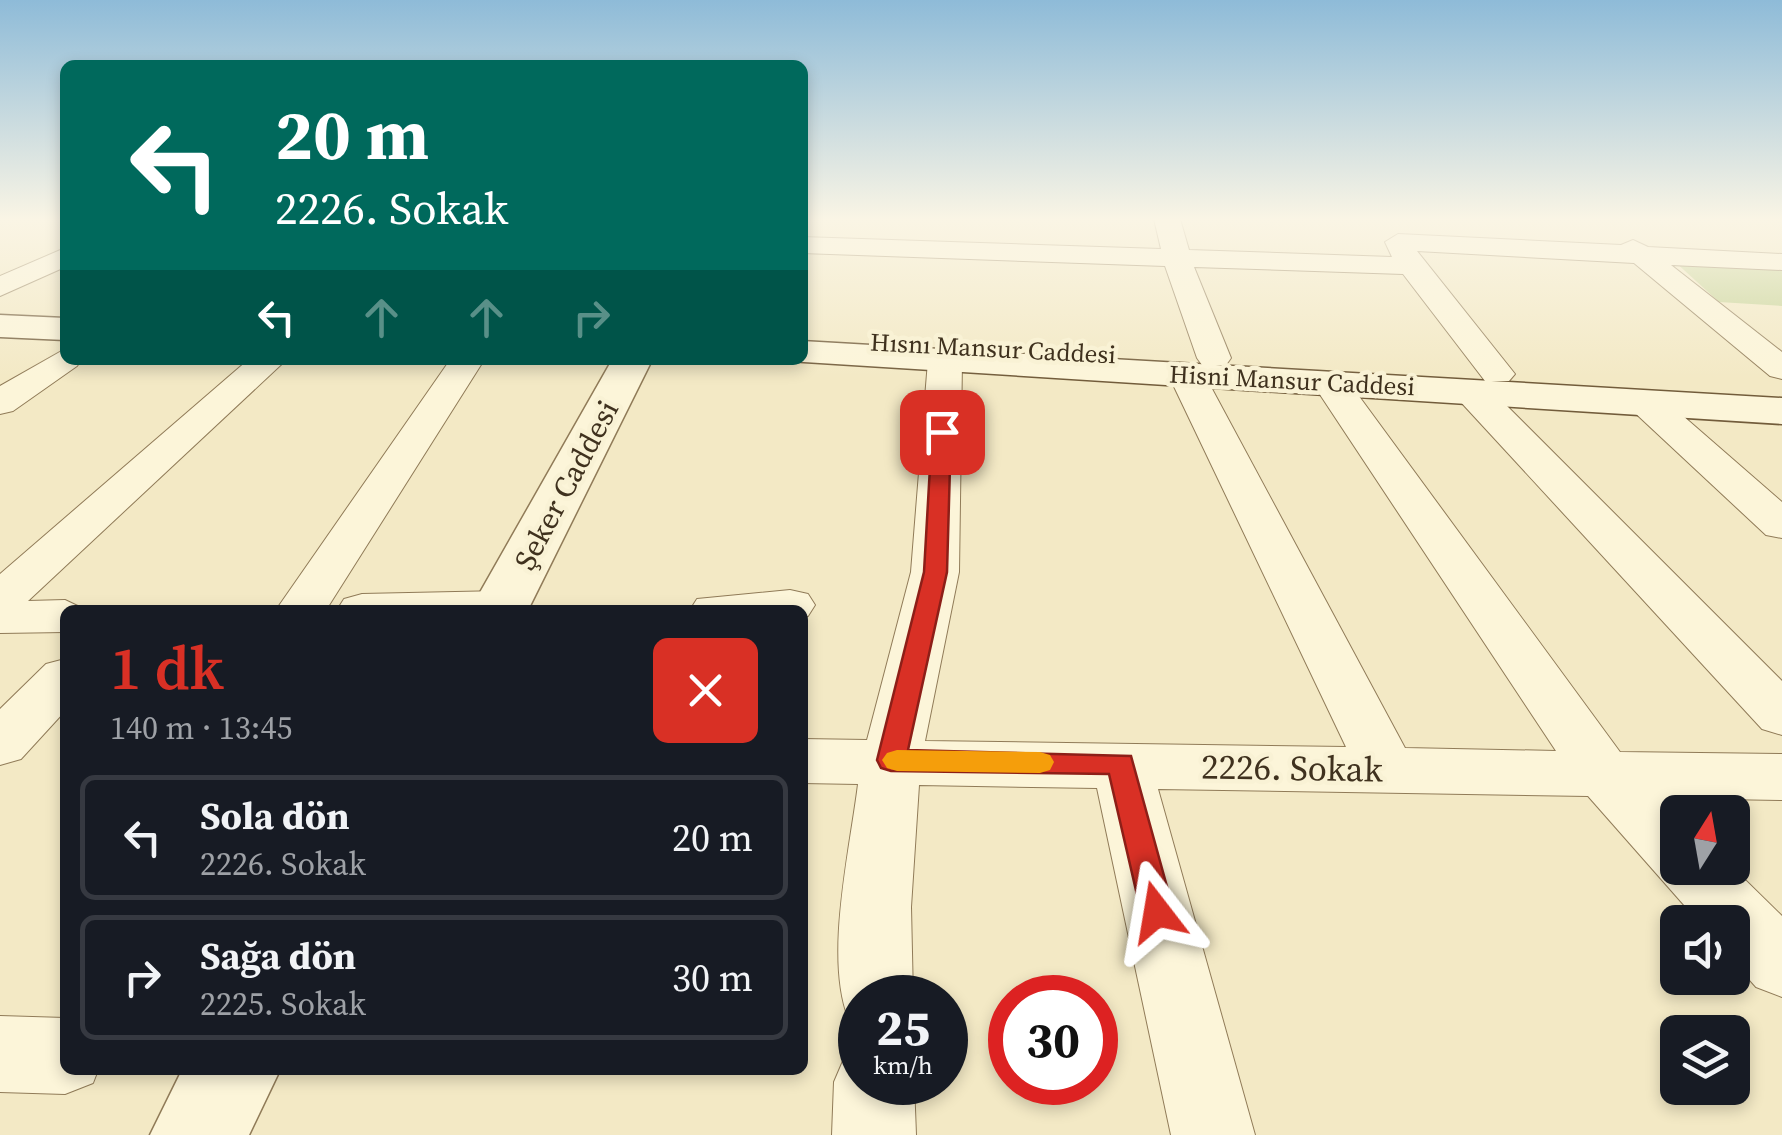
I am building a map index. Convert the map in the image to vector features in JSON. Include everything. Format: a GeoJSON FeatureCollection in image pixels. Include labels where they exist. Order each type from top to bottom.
{"type":"FeatureCollection","features":[{"type":"Feature","properties":{"kind":"main road"},"geometry":{"type":"LineString","coordinates":[[0,312],[60,314]]}},
{"type":"Feature","properties":{"kind":"main road"},"geometry":{"type":"LineString","coordinates":[[0,326],[60,328]]}},
{"type":"Feature","properties":{"kind":"main road","name":"Hısnı Mansur Caddesi"},"geometry":{"type":"LineString","coordinates":[[808,339],[1484,382],[1782,390]]}},
{"type":"Feature","properties":{"kind":"main road","name":"Hisni Mansur Caddesi"},"geometry":{"type":"LineString","coordinates":[[808,353],[944,361],[1200,366],[1329,381],[1484,382],[1646,403],[1782,411]]}},
{"type":"Feature","properties":{"kind":"main road","name":"Şeker Caddesi"},"geometry":{"type":"LineString","coordinates":[[503,605],[629,365]]}},
{"type":"Feature","properties":{"kind":"main road"},"geometry":{"type":"LineString","coordinates":[[198,1135],[231,1075]]}},
{"type":"Feature","properties":{"kind":"street"},"geometry":{"type":"LineString","coordinates":[[0,287],[32,272]]}},
{"type":"Feature","properties":{"kind":"street"},"geometry":{"type":"LineString","coordinates":[[1182,272],[1200,366],[1387,770]]}},
{"type":"Feature","properties":{"kind":"street"},"geometry":{"type":"LineString","coordinates":[[1416,272],[1484,382],[1782,715]]}},
{"type":"Feature","properties":{"kind":"street"},"geometry":{"type":"LineString","coordinates":[[1662,272],[1782,369]]}},
{"type":"Feature","properties":{"kind":"street"},"geometry":{"type":"LineString","coordinates":[[876,975],[877,907],[891,760],[935,572],[944,361]]}},
{"type":"Feature","properties":{"kind":"street"},"geometry":{"type":"LineString","coordinates":[[0,404],[60,362]]}},
{"type":"Feature","properties":{"kind":"street"},"geometry":{"type":"LineString","coordinates":[[0,600],[263,365]]}},
{"type":"Feature","properties":{"kind":"street"},"geometry":{"type":"LineString","coordinates":[[305,605],[464,365]]}},
{"type":"Feature","properties":{"kind":"street"},"geometry":{"type":"LineString","coordinates":[[1329,381],[1602,772],[1660,834]]}},
{"type":"Feature","properties":{"kind":"street"},"geometry":{"type":"LineString","coordinates":[[1646,403],[1782,525]]}},
{"type":"Feature","properties":{"kind":"street"},"geometry":{"type":"LineString","coordinates":[[0,617],[60,616]]}},
{"type":"Feature","properties":{"kind":"street"},"geometry":{"type":"LineString","coordinates":[[0,744],[60,682]]}},
{"type":"Feature","properties":{"kind":"street","name":"2226. Sokak"},"geometry":{"type":"LineString","coordinates":[[808,761],[1120,763],[1782,777]]}},
{"type":"Feature","properties":{"kind":"street"},"geometry":{"type":"LineString","coordinates":[[1120,763],[1213,1135]]}},
{"type":"Feature","properties":{"kind":"street"},"geometry":{"type":"LineString","coordinates":[[1707,885],[1782,964]]}},
{"type":"Feature","properties":{"kind":"street"},"geometry":{"type":"LineString","coordinates":[[0,1054],[60,1056]]}},
{"type":"Feature","properties":{"kind":"street"},"geometry":{"type":"LineString","coordinates":[[874,1105],[874,1135]]}},
{"type":"Feature","properties":{"kind":"green space"},"geometry":{"type":"Polygon","coordinates":[[[1686,272],[1782,272],[1782,306],[1719,302],[1686,272]]]}},
{"type":"Feature","properties":{"kind":"slow traffic"},"geometry":{"type":"LineString","coordinates":[[897,760],[1040,762]]}},
{"type":"Feature","properties":{"kind":"route"},"geometry":{"type":"LineString","coordinates":[[942,432],[935,572],[891,760],[1120,763],[1157,912]]}}]}
